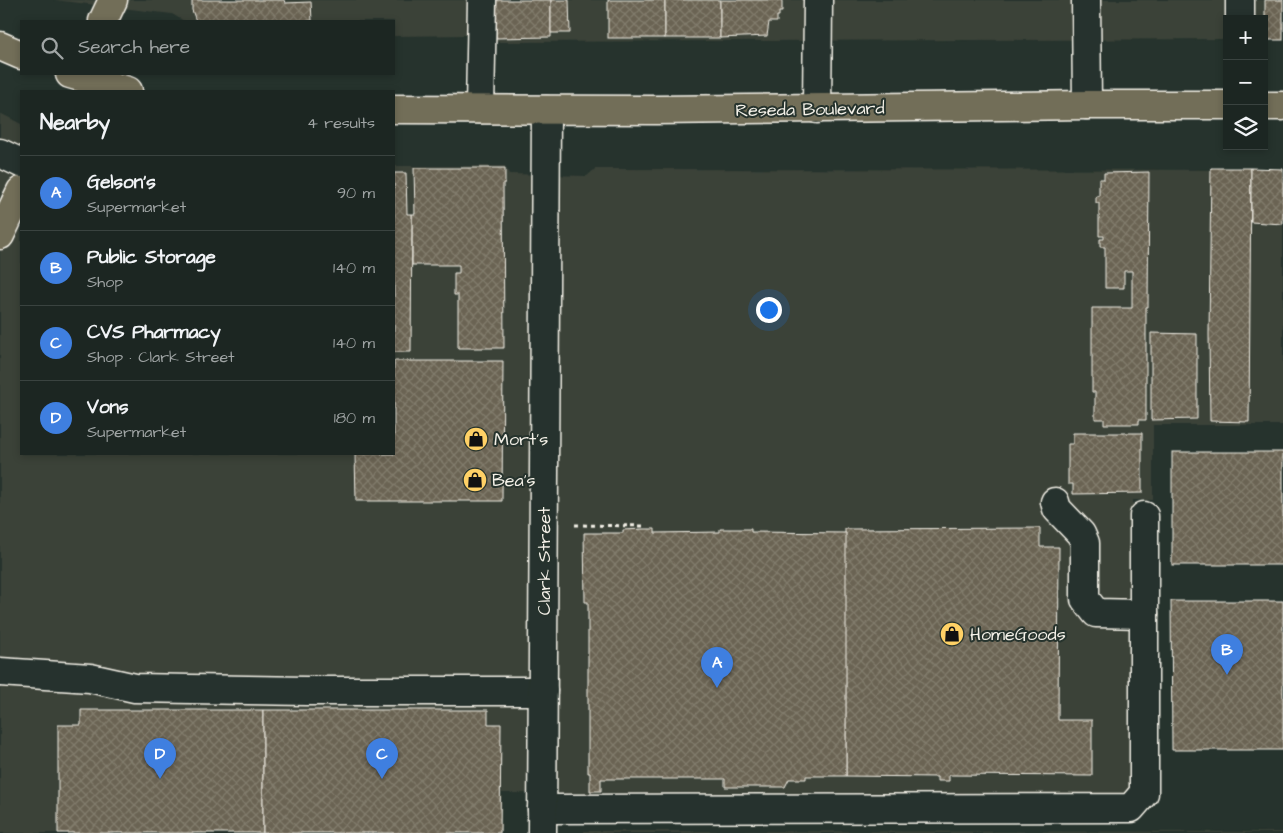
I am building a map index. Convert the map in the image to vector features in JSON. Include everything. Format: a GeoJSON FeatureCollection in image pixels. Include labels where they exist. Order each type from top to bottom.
{"type":"FeatureCollection","features":[{"type":"Feature","properties":{"kind":"main road"},"geometry":{"type":"LineString","coordinates":[[103,20],[113,0]]}},
{"type":"Feature","properties":{"kind":"main road"},"geometry":{"type":"LineString","coordinates":[[0,46],[20,55]]}},
{"type":"Feature","properties":{"kind":"main road"},"geometry":{"type":"LineString","coordinates":[[74,79],[124,90]]}},
{"type":"Feature","properties":{"kind":"main road","name":"Reseda Boulevard"},"geometry":{"type":"LineString","coordinates":[[395,109],[546,110],[817,109],[1087,105],[1223,106]]}},
{"type":"Feature","properties":{"kind":"main road"},"geometry":{"type":"LineString","coordinates":[[1268,106],[1283,106]]}},
{"type":"Feature","properties":{"kind":"main road"},"geometry":{"type":"LineString","coordinates":[[0,235],[20,193]]}},
{"type":"Feature","properties":{"kind":"street"},"geometry":{"type":"LineString","coordinates":[[480,109],[482,0]]}},
{"type":"Feature","properties":{"kind":"street"},"geometry":{"type":"LineString","coordinates":[[817,109],[818,0]]}},
{"type":"Feature","properties":{"kind":"street"},"geometry":{"type":"LineString","coordinates":[[1086,0],[1087,105]]}},
{"type":"Feature","properties":{"kind":"street"},"geometry":{"type":"LineString","coordinates":[[1240,0],[1240,15]]}},
{"type":"Feature","properties":{"kind":"street","name":"Clark Street"},"geometry":{"type":"LineString","coordinates":[[542,821],[546,110]]}},
{"type":"Feature","properties":{"kind":"street"},"geometry":{"type":"LineString","coordinates":[[0,153],[20,163]]}},
{"type":"Feature","properties":{"kind":"street"},"geometry":{"type":"LineString","coordinates":[[1055,502],[1057,509],[1080,534],[1085,543],[1085,599],[1096,613],[1144,614]]}},
{"type":"Feature","properties":{"kind":"street"},"geometry":{"type":"LineString","coordinates":[[542,821],[1131,808],[1144,793],[1144,516]]}},
{"type":"Feature","properties":{"kind":"street"},"geometry":{"type":"LineString","coordinates":[[0,672],[90,678],[134,688],[306,691],[543,691]]}},
{"type":"Feature","properties":{"kind":"path"},"geometry":{"type":"LineString","coordinates":[[575,526],[644,526],[644,530]]}},
{"type":"Feature","properties":{"kind":"shaded area"},"geometry":{"type":"Polygon","coordinates":[[[54,0],[468,0],[468,35],[395,36],[395,20],[182,20],[172,14],[54,0]]]}},
{"type":"Feature","properties":{"kind":"shaded area"},"geometry":{"type":"Polygon","coordinates":[[[492,0],[1283,0],[1283,39],[1268,39],[1268,15],[1223,15],[1223,39],[492,42],[492,0]]]}},
{"type":"Feature","properties":{"kind":"shaded area"},"geometry":{"type":"Polygon","coordinates":[[[0,113],[20,123],[20,455],[395,455],[395,166],[505,166],[509,174],[587,176],[595,169],[1283,170],[1283,425],[1153,425],[1153,500],[1133,500],[1132,785],[1123,797],[502,793],[501,833],[0,833],[0,113]]]}},
{"type":"Feature","properties":{"kind":"shaded area"},"geometry":{"type":"Polygon","coordinates":[[[584,831],[1283,832],[1283,833],[584,833],[584,831]]]}},
{"type":"Feature","properties":{"kind":"building"},"geometry":{"type":"Polygon","coordinates":[[[192,0],[284,0],[285,3],[311,2],[312,20],[196,20],[192,10],[192,0]]]}},
{"type":"Feature","properties":{"kind":"building"},"geometry":{"type":"Polygon","coordinates":[[[496,0],[551,0],[551,37],[496,38],[496,0]]]}},
{"type":"Feature","properties":{"kind":"building"},"geometry":{"type":"Polygon","coordinates":[[[551,0],[569,0],[570,33],[551,33],[551,0]]]}},
{"type":"Feature","properties":{"kind":"building"},"geometry":{"type":"Polygon","coordinates":[[[608,0],[665,0],[665,38],[608,38],[608,0]]]}},
{"type":"Feature","properties":{"kind":"building"},"geometry":{"type":"Polygon","coordinates":[[[665,0],[720,0],[720,38],[665,38],[665,0]]]}},
{"type":"Feature","properties":{"kind":"building"},"geometry":{"type":"Polygon","coordinates":[[[720,0],[782,0],[782,12],[779,12],[779,16],[777,16],[777,22],[769,22],[767,36],[720,38],[720,0]]]}},
{"type":"Feature","properties":{"kind":"building"},"geometry":{"type":"Polygon","coordinates":[[[1265,0],[1283,0],[1283,40],[1268,40],[1268,15],[1265,15],[1265,0]]]}},
{"type":"Feature","properties":{"kind":"building"},"geometry":{"type":"Polygon","coordinates":[[[414,168],[505,168],[505,183],[503,183],[504,348],[458,348],[458,295],[454,295],[454,273],[459,273],[459,265],[412,265],[412,214],[415,214],[414,168]]]}},
{"type":"Feature","properties":{"kind":"building"},"geometry":{"type":"Polygon","coordinates":[[[1211,168],[1251,168],[1249,422],[1210,421],[1211,168]]]}},
{"type":"Feature","properties":{"kind":"building"},"geometry":{"type":"Polygon","coordinates":[[[1251,168],[1283,169],[1283,224],[1251,222],[1251,168]]]}},
{"type":"Feature","properties":{"kind":"building"},"geometry":{"type":"Polygon","coordinates":[[[1149,172],[1146,420],[1139,420],[1139,424],[1104,424],[1104,419],[1095,419],[1095,392],[1092,392],[1092,308],[1132,308],[1132,271],[1124,271],[1124,288],[1105,288],[1105,247],[1100,247],[1100,239],[1104,239],[1104,236],[1099,236],[1099,203],[1096,203],[1096,196],[1099,196],[1099,179],[1104,179],[1104,173],[1149,172]]]}},
{"type":"Feature","properties":{"kind":"building"},"geometry":{"type":"Polygon","coordinates":[[[395,173],[406,173],[407,214],[412,214],[411,352],[395,352],[395,173]]]}},
{"type":"Feature","properties":{"kind":"building"},"geometry":{"type":"Polygon","coordinates":[[[1151,333],[1197,334],[1197,419],[1151,420],[1151,333]]]}},
{"type":"Feature","properties":{"kind":"building"},"geometry":{"type":"Polygon","coordinates":[[[395,361],[503,361],[502,501],[356,501],[355,455],[395,455],[395,361]]]}},
{"type":"Feature","properties":{"kind":"building"},"geometry":{"type":"Polygon","coordinates":[[[1073,433],[1142,433],[1142,493],[1073,494],[1073,484],[1068,484],[1068,444],[1073,444],[1073,433]]]}},
{"type":"Feature","properties":{"kind":"building"},"geometry":{"type":"Polygon","coordinates":[[[1172,452],[1283,452],[1283,565],[1172,565],[1172,452]]]}},
{"type":"Feature","properties":{"kind":"building","name":"HomeGoods"},"geometry":{"type":"Polygon","coordinates":[[[1040,528],[1040,547],[1059,547],[1058,720],[1092,720],[1092,776],[949,775],[949,781],[937,781],[937,777],[846,776],[845,529],[1040,528]]]}},
{"type":"Feature","properties":{"kind":"building"},"geometry":{"type":"Polygon","coordinates":[[[655,529],[655,533],[720,532],[720,529],[751,529],[751,532],[846,533],[846,776],[806,776],[806,779],[789,779],[785,787],[725,787],[725,779],[601,779],[601,791],[590,791],[590,773],[588,773],[588,602],[585,602],[584,533],[623,533],[623,530],[655,529]]]}},
{"type":"Feature","properties":{"kind":"building"},"geometry":{"type":"Polygon","coordinates":[[[1171,601],[1283,601],[1283,750],[1172,750],[1171,601]]]}},
{"type":"Feature","properties":{"kind":"building"},"geometry":{"type":"Polygon","coordinates":[[[81,710],[263,710],[263,833],[58,833],[58,725],[81,725],[81,710]]]}},
{"type":"Feature","properties":{"kind":"building"},"geometry":{"type":"Polygon","coordinates":[[[263,710],[488,710],[488,724],[501,724],[500,833],[263,833],[263,710]]]}},
{"type":"Feature","properties":{"kind":"place","name":"Mort's"},"geometry":{"type":"Point","coordinates":[476,439]}},
{"type":"Feature","properties":{"kind":"place","name":"Bea's"},"geometry":{"type":"Point","coordinates":[475,480]}},
{"type":"Feature","properties":{"kind":"place","name":"HomeGoods"},"geometry":{"type":"Point","coordinates":[952,634]}},
{"type":"Feature","properties":{"kind":"place","name":"Public Storage"},"geometry":{"type":"Point","coordinates":[1227,675]}},
{"type":"Feature","properties":{"kind":"place","name":"Gelson's"},"geometry":{"type":"Point","coordinates":[717,688]}},
{"type":"Feature","properties":{"kind":"place","name":"Vons"},"geometry":{"type":"Point","coordinates":[160,779]}},
{"type":"Feature","properties":{"kind":"place","name":"CVS Pharmacy"},"geometry":{"type":"Point","coordinates":[382,779]}}]}
